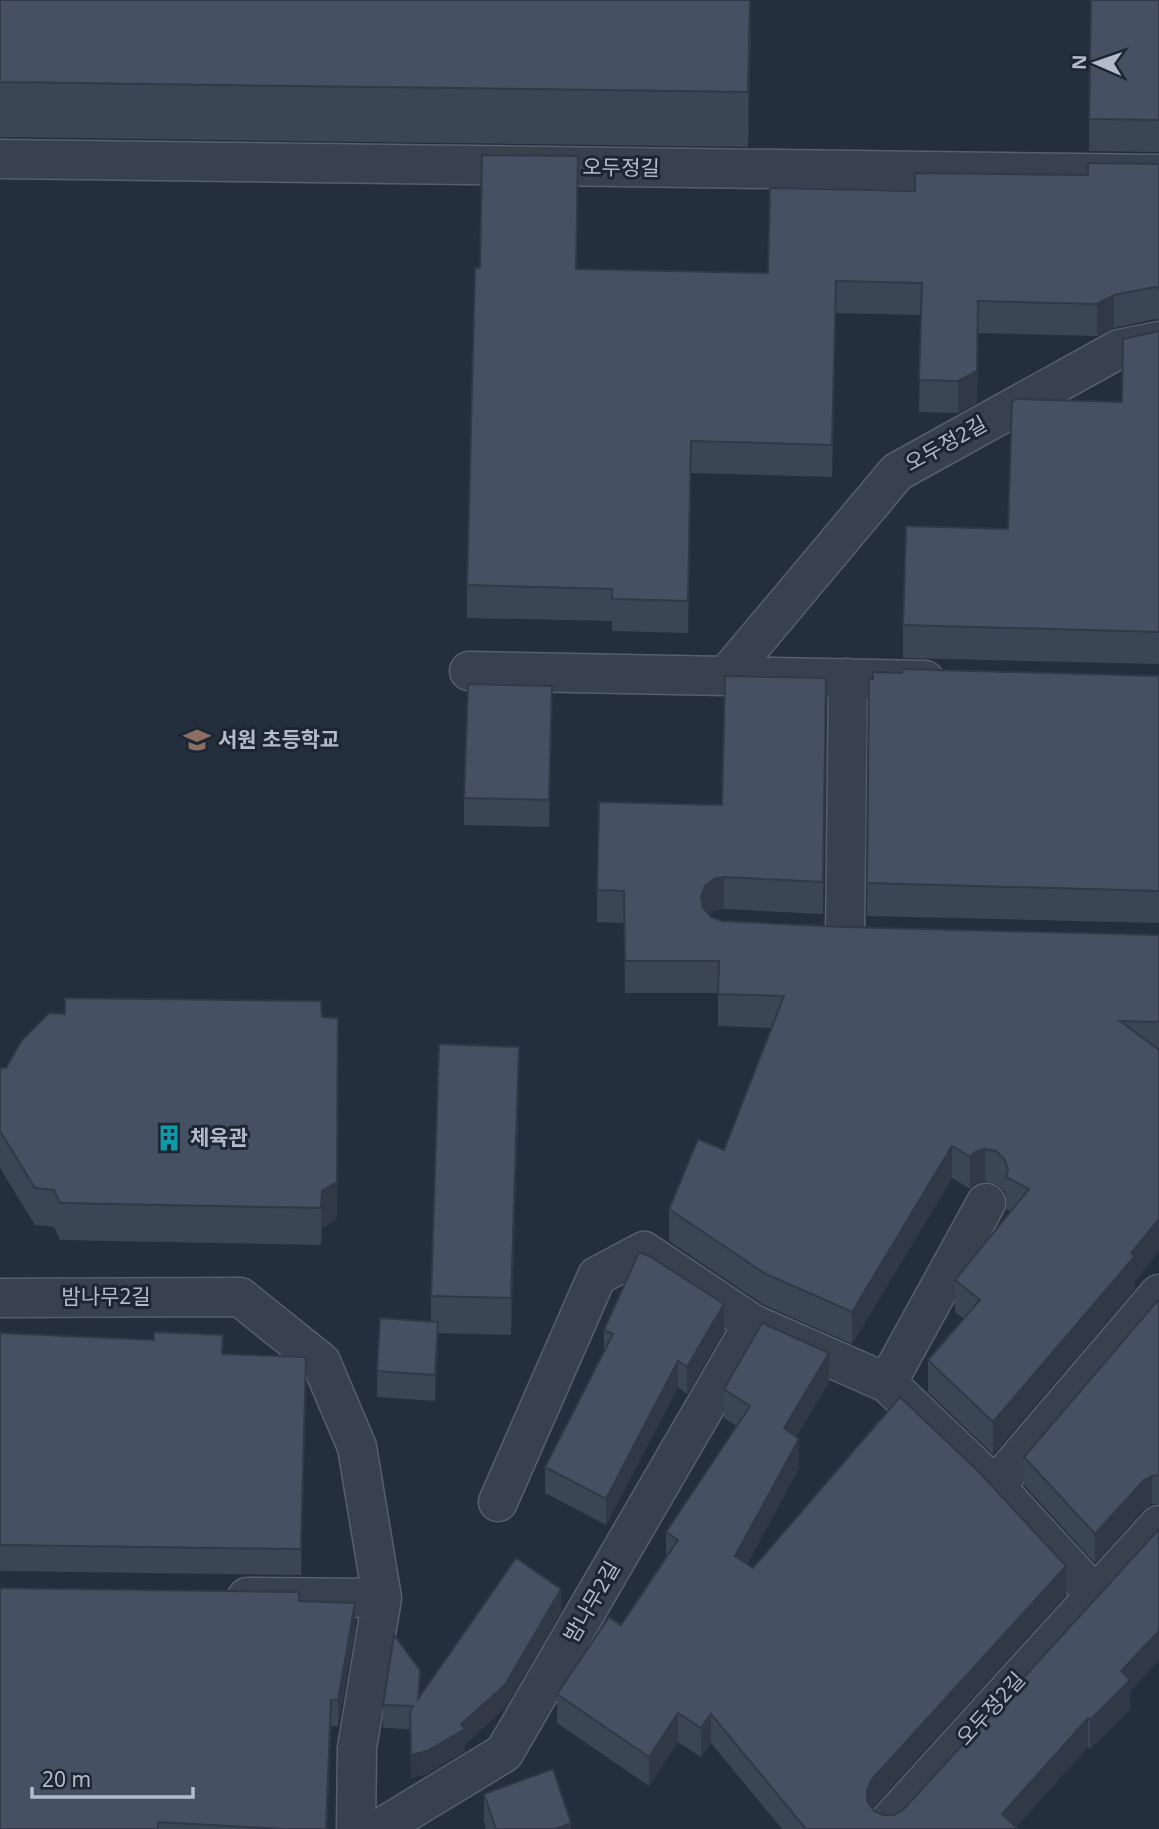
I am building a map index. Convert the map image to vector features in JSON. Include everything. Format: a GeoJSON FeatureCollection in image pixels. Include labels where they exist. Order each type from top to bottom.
{"type":"FeatureCollection","features":[{"type":"Feature","properties":{"kind":"street","name":"오두정길"},"geometry":{"type":"LineString","coordinates":[[0,159],[1159,174]]}},
{"type":"Feature","properties":{"kind":"street","name":"오두정2길"},"geometry":{"type":"LineString","coordinates":[[726,676],[897,472],[1119,349],[1159,341]]}},
{"type":"Feature","properties":{"kind":"street"},"geometry":{"type":"LineString","coordinates":[[469,671],[956,681]]}},
{"type":"Feature","properties":{"kind":"street"},"geometry":{"type":"LineString","coordinates":[[845,937],[848,678]]}},
{"type":"Feature","properties":{"kind":"street"},"geometry":{"type":"LineString","coordinates":[[804,935],[886,938]]}},
{"type":"Feature","properties":{"kind":"street"},"geometry":{"type":"LineString","coordinates":[[887,1383],[986,1203]]}},
{"type":"Feature","properties":{"kind":"street"},"geometry":{"type":"LineString","coordinates":[[498,1502],[597,1276],[645,1251],[753,1324],[887,1383],[995,1486],[1095,1595]]}},
{"type":"Feature","properties":{"kind":"street"},"geometry":{"type":"LineString","coordinates":[[995,1486],[1159,1294]]}},
{"type":"Feature","properties":{"kind":"street","name":"밤나무2길"},"geometry":{"type":"LineString","coordinates":[[0,1298],[240,1297],[321,1362],[356,1447],[382,1598],[357,1748],[356,1829]]}},
{"type":"Feature","properties":{"kind":"street","name":"밤나무2길"},"geometry":{"type":"LineString","coordinates":[[379,1829],[504,1753],[753,1324]]}},
{"type":"Feature","properties":{"kind":"street","name":"오두정2길"},"geometry":{"type":"LineString","coordinates":[[888,1823],[1159,1525]]}},
{"type":"Feature","properties":{"kind":"street"},"geometry":{"type":"LineString","coordinates":[[218,1596],[382,1598]]}},
{"type":"Feature","properties":{"kind":"building"},"geometry":{"type":"Polygon","coordinates":[[[0,0],[750,0],[748,92],[0,82],[0,0]]]}},
{"type":"Feature","properties":{"kind":"building"},"geometry":{"type":"Polygon","coordinates":[[[1091,0],[1159,0],[1159,120],[1089,119],[1091,0]]]}},
{"type":"Feature","properties":{"kind":"building"},"geometry":{"type":"Polygon","coordinates":[[[482,155],[578,156],[576,269],[768,273],[770,188],[915,191],[915,173],[1088,175],[1088,163],[1159,164],[1159,288],[1114,295],[1097,304],[978,301],[977,371],[958,381],[919,380],[922,283],[836,281],[832,445],[691,441],[688,601],[612,599],[612,589],[467,585],[475,268],[480,268],[482,155]]]}},
{"type":"Feature","properties":{"kind":"building"},"geometry":{"type":"Polygon","coordinates":[[[1159,331],[1159,632],[903,625],[906,526],[1008,529],[1012,401],[1122,402],[1123,339],[1159,331]]]}},
{"type":"Feature","properties":{"kind":"building"},"geometry":{"type":"Polygon","coordinates":[[[902,669],[1159,676],[1159,891],[867,883],[869,679],[873,679],[873,672],[902,673],[902,669]]]}},
{"type":"Feature","properties":{"kind":"building"},"geometry":{"type":"Polygon","coordinates":[[[725,676],[826,678],[823,882],[724,877],[714,879],[705,886],[701,897],[703,908],[711,917],[722,921],[844,927],[1159,935],[1159,1022],[1120,1021],[1159,1050],[1159,1219],[1131,1253],[1135,1256],[993,1422],[928,1360],[980,1300],[955,1280],[1029,1189],[1006,1177],[1008,1170],[1005,1160],[996,1151],[985,1149],[970,1157],[952,1146],[852,1312],[764,1273],[669,1209],[698,1139],[724,1150],[784,996],[718,994],[719,961],[625,961],[624,891],[597,890],[599,802],[722,805],[725,676]]]}},
{"type":"Feature","properties":{"kind":"building"},"geometry":{"type":"Polygon","coordinates":[[[468,684],[552,686],[549,800],[464,798],[468,684]]]}},
{"type":"Feature","properties":{"kind":"building","name":"체육관"},"geometry":{"type":"Polygon","coordinates":[[[65,998],[321,1001],[322,1017],[338,1018],[337,1182],[322,1191],[321,1208],[60,1203],[54,1190],[35,1188],[0,1131],[0,1068],[6,1068],[22,1040],[49,1013],[65,1014],[65,998]]]}},
{"type":"Feature","properties":{"kind":"building"},"geometry":{"type":"Polygon","coordinates":[[[439,1044],[519,1047],[511,1298],[431,1296],[439,1044]]]}},
{"type":"Feature","properties":{"kind":"building"},"geometry":{"type":"Polygon","coordinates":[[[639,1252],[724,1304],[687,1367],[678,1361],[606,1499],[545,1467],[613,1334],[604,1330],[639,1252]]]}},
{"type":"Feature","properties":{"kind":"building"},"geometry":{"type":"Polygon","coordinates":[[[1159,1299],[1159,1475],[1143,1481],[1095,1534],[1024,1457],[1159,1299]]]}},
{"type":"Feature","properties":{"kind":"building"},"geometry":{"type":"Polygon","coordinates":[[[380,1318],[438,1322],[435,1375],[377,1371],[380,1318]]]}},
{"type":"Feature","properties":{"kind":"building"},"geometry":{"type":"Polygon","coordinates":[[[762,1323],[829,1353],[784,1428],[799,1439],[735,1556],[753,1568],[900,1397],[979,1472],[1066,1566],[872,1779],[867,1790],[867,1801],[874,1811],[883,1815],[894,1815],[904,1809],[1159,1529],[1159,1631],[1121,1671],[1130,1680],[1090,1720],[1088,1718],[1002,1814],[1018,1829],[806,1829],[711,1714],[701,1728],[678,1713],[649,1757],[557,1694],[609,1617],[621,1625],[678,1540],[666,1532],[750,1406],[724,1389],[762,1323]]]}},
{"type":"Feature","properties":{"kind":"building"},"geometry":{"type":"Polygon","coordinates":[[[154,1332],[223,1335],[222,1354],[306,1357],[301,1549],[0,1545],[0,1333],[154,1340],[154,1332]]]}},
{"type":"Feature","properties":{"kind":"building"},"geometry":{"type":"Polygon","coordinates":[[[516,1558],[561,1589],[505,1685],[461,1724],[465,1729],[427,1751],[411,1755],[410,1712],[413,1706],[383,1705],[394,1635],[420,1670],[418,1699],[516,1558]]]}},
{"type":"Feature","properties":{"kind":"building"},"geometry":{"type":"Polygon","coordinates":[[[0,1588],[299,1592],[299,1601],[355,1603],[338,1700],[331,1700],[326,1829],[158,1822],[158,1829],[0,1829],[0,1588]]]}},
{"type":"Feature","properties":{"kind":"building"},"geometry":{"type":"Polygon","coordinates":[[[553,1769],[571,1823],[555,1829],[496,1829],[484,1794],[553,1769]]]}},
{"type":"Feature","properties":{"kind":"place","name":"서원 초등학교"},"geometry":{"type":"Point","coordinates":[197,740]}},
{"type":"Feature","properties":{"kind":"place","name":"체육관"},"geometry":{"type":"Point","coordinates":[169,1138]}}]}
